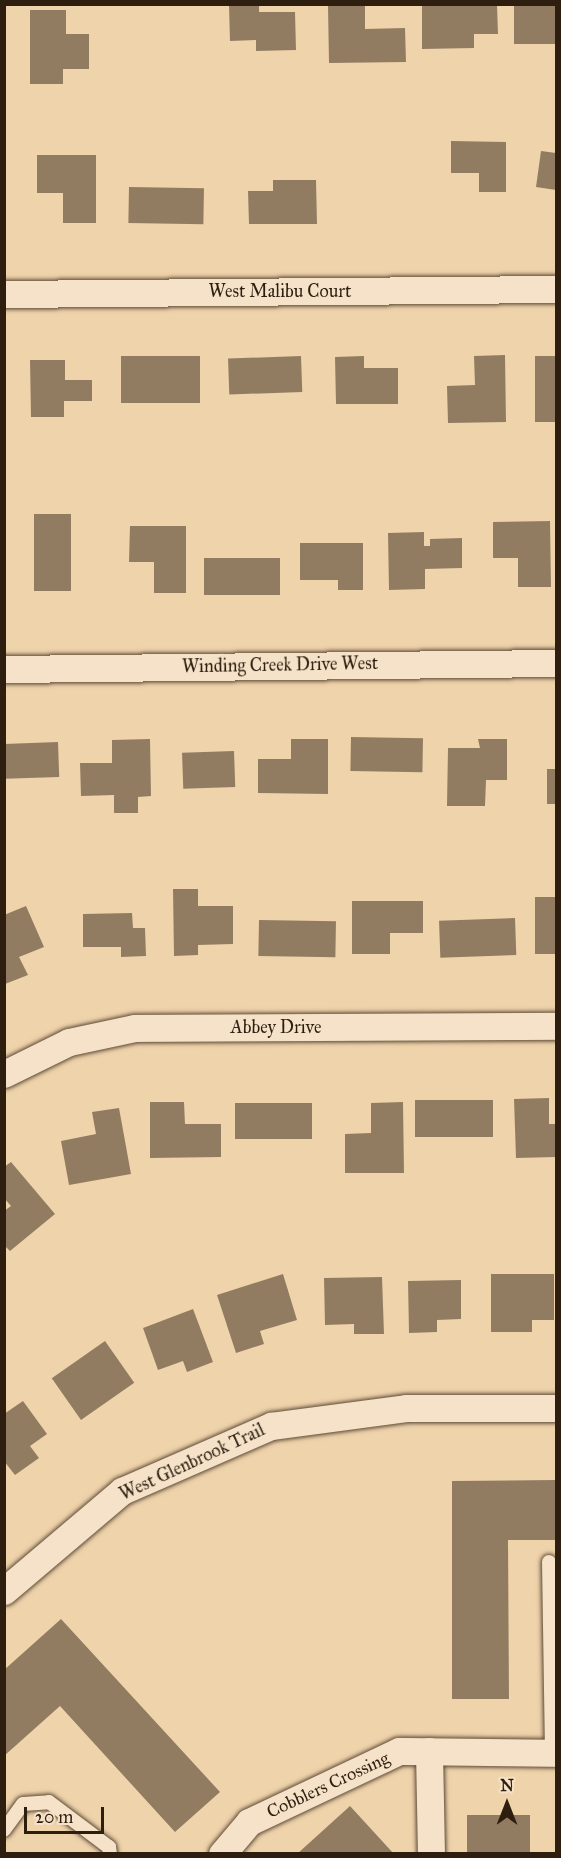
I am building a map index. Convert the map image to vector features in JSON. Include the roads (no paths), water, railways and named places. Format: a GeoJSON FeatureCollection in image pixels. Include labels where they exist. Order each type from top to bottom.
{"type":"FeatureCollection","features":[{"type":"Feature","properties":{"kind":"street","name":"West Malibu Court"},"geometry":{"type":"LineString","coordinates":[[4,294],[556,289]]}},
{"type":"Feature","properties":{"kind":"street","name":"Winding Creek Drive West"},"geometry":{"type":"LineString","coordinates":[[4,669],[556,663]]}},
{"type":"Feature","properties":{"kind":"street","name":"Abbey Drive"},"geometry":{"type":"LineString","coordinates":[[4,1074],[69,1042],[135,1028],[556,1026]]}},
{"type":"Feature","properties":{"kind":"street","name":"West Glenbrook Trail"},"geometry":{"type":"LineString","coordinates":[[4,1591],[122,1491],[271,1426],[406,1408],[556,1408]]}},
{"type":"Feature","properties":{"kind":"street","name":"Cobblers Crossing"},"geometry":{"type":"LineString","coordinates":[[222,1854],[249,1822],[399,1751],[554,1753]]}},
{"type":"Feature","properties":{"kind":"street"},"geometry":{"type":"LineString","coordinates":[[429,1751],[431,1854]]}},
{"type":"Feature","properties":{"kind":"lane"},"geometry":{"type":"LineString","coordinates":[[549,1562],[554,1753]]}},
{"type":"Feature","properties":{"kind":"lane"},"geometry":{"type":"LineString","coordinates":[[4,1830],[23,1804],[49,1802],[109,1847],[110,1854]]}}]}
